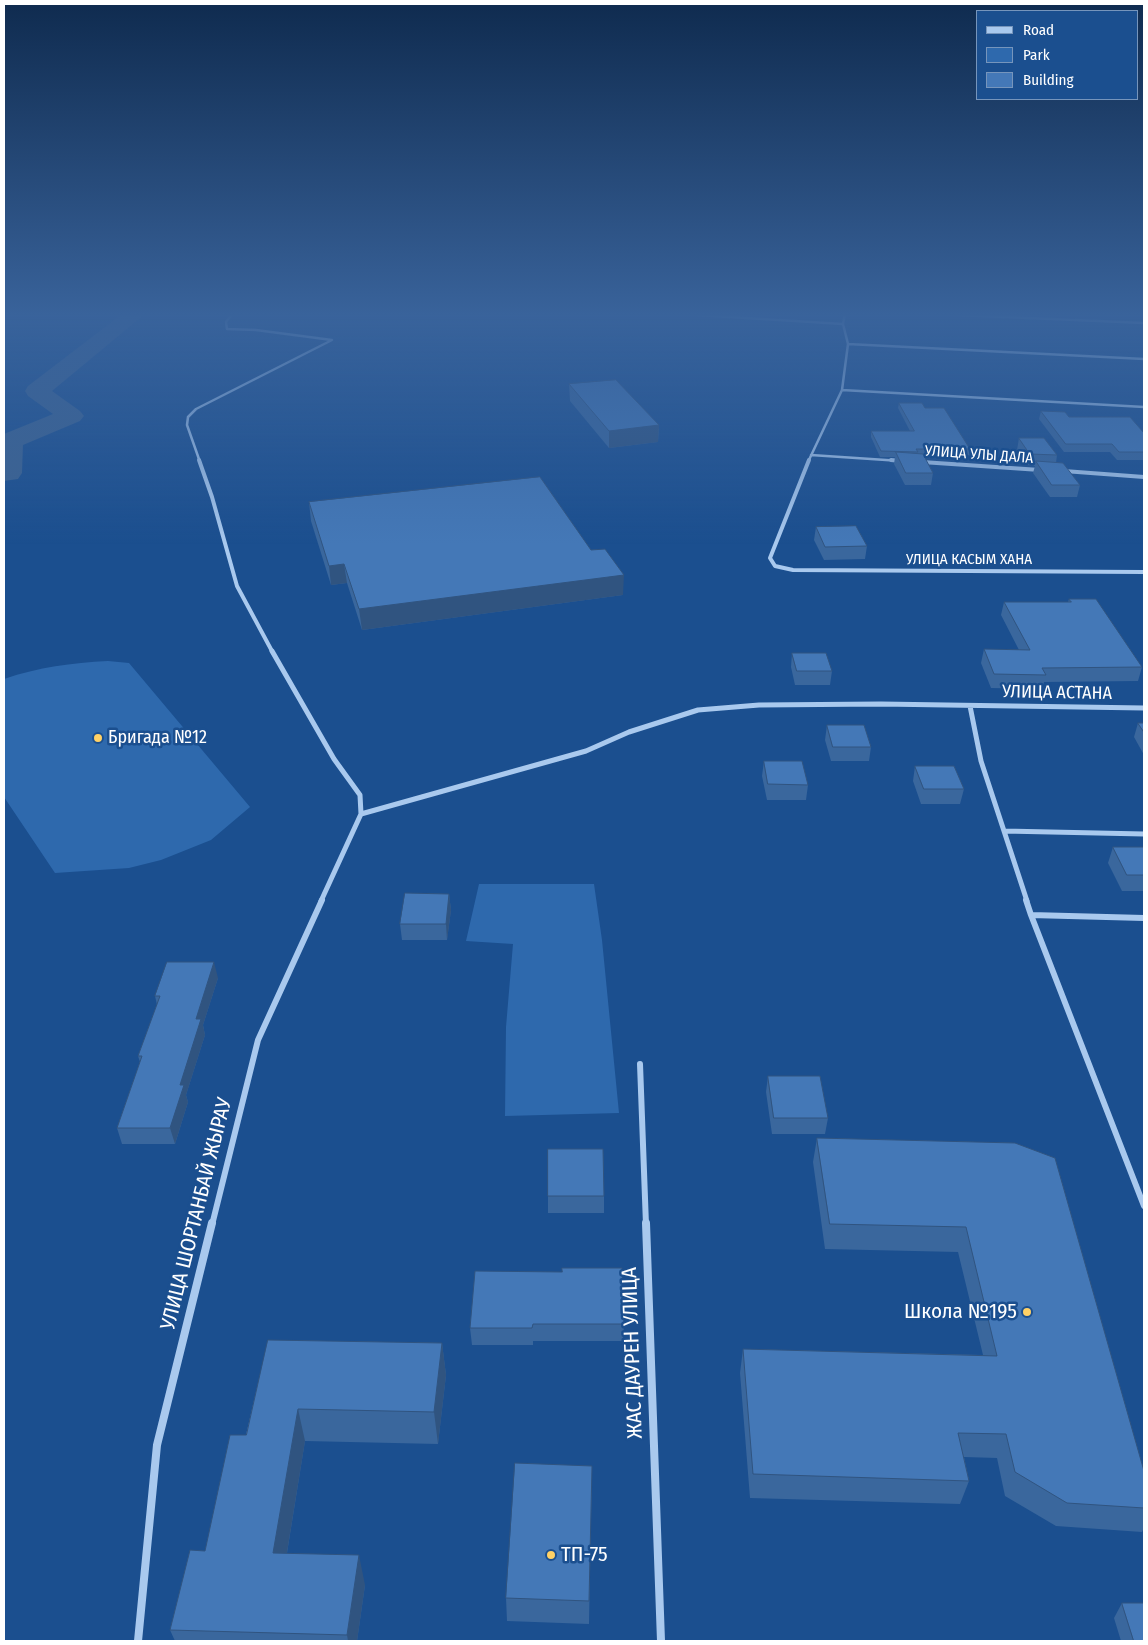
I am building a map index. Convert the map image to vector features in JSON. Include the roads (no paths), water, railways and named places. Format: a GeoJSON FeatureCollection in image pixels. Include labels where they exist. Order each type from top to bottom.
{"type":"FeatureCollection","features":[{"type":"Feature","properties":{"kind":"street"},"geometry":{"type":"LineString","coordinates":[[231,391],[196,409],[188,417],[187,425],[212,497],[237,586],[295,694],[334,759],[360,795],[361,814]]}},
{"type":"Feature","properties":{"kind":"street"},"geometry":{"type":"LineString","coordinates":[[811,455],[842,391]]}},
{"type":"Feature","properties":{"kind":"street"},"geometry":{"type":"LineString","coordinates":[[856,391],[1144,406]]}},
{"type":"Feature","properties":{"kind":"street","name":"УЛИЦА УЛЫ ДАЛА"},"geometry":{"type":"LineString","coordinates":[[811,455],[910,462]]}},
{"type":"Feature","properties":{"kind":"street","name":"УЛИЦА КАСЫМ ХАНА"},"geometry":{"type":"LineString","coordinates":[[811,455],[770,558],[775,566],[783,569],[1144,572]]}},
{"type":"Feature","properties":{"kind":"street","name":"УЛИЦА УЛЫ ДАЛА"},"geometry":{"type":"LineString","coordinates":[[920,462],[1048,470]]}},
{"type":"Feature","properties":{"kind":"street","name":"УЛИЦА УЛЫ ДАЛА"},"geometry":{"type":"LineString","coordinates":[[1058,471],[1144,476]]}},
{"type":"Feature","properties":{"kind":"street","name":"УЛИЦА АСТАНА"},"geometry":{"type":"LineString","coordinates":[[361,814],[586,751],[629,732],[698,710],[759,705],[881,704],[1144,708]]}},
{"type":"Feature","properties":{"kind":"street"},"geometry":{"type":"LineString","coordinates":[[970,706],[981,761],[1031,915],[1142,1192],[1144,1206]]}},
{"type":"Feature","properties":{"kind":"street","name":"УЛИЦА ШОРТАНБАЙ ЖЫРАУ"},"geometry":{"type":"LineString","coordinates":[[138,1641],[157,1445],[258,1040],[361,814]]}},
{"type":"Feature","properties":{"kind":"street"},"geometry":{"type":"LineString","coordinates":[[1004,831],[1144,834]]}},
{"type":"Feature","properties":{"kind":"street"},"geometry":{"type":"LineString","coordinates":[[1031,915],[1144,918]]}},
{"type":"Feature","properties":{"kind":"street","name":"ЖАС ДАУРЕН УЛИЦА"},"geometry":{"type":"LineString","coordinates":[[640,1064],[661,1641]]}},
{"type":"Feature","properties":{"kind":"waterway"},"geometry":{"type":"LineString","coordinates":[[4,473],[8,473],[10,441],[71,416],[37,391]]}},
{"type":"Feature","properties":{"kind":"place","name":"Бригада №12"},"geometry":{"type":"Point","coordinates":[98,738]}},
{"type":"Feature","properties":{"kind":"place","name":"Школа №195"},"geometry":{"type":"Point","coordinates":[1027,1312]}},
{"type":"Feature","properties":{"kind":"place","name":"ТП-75"},"geometry":{"type":"Point","coordinates":[551,1555]}}]}
